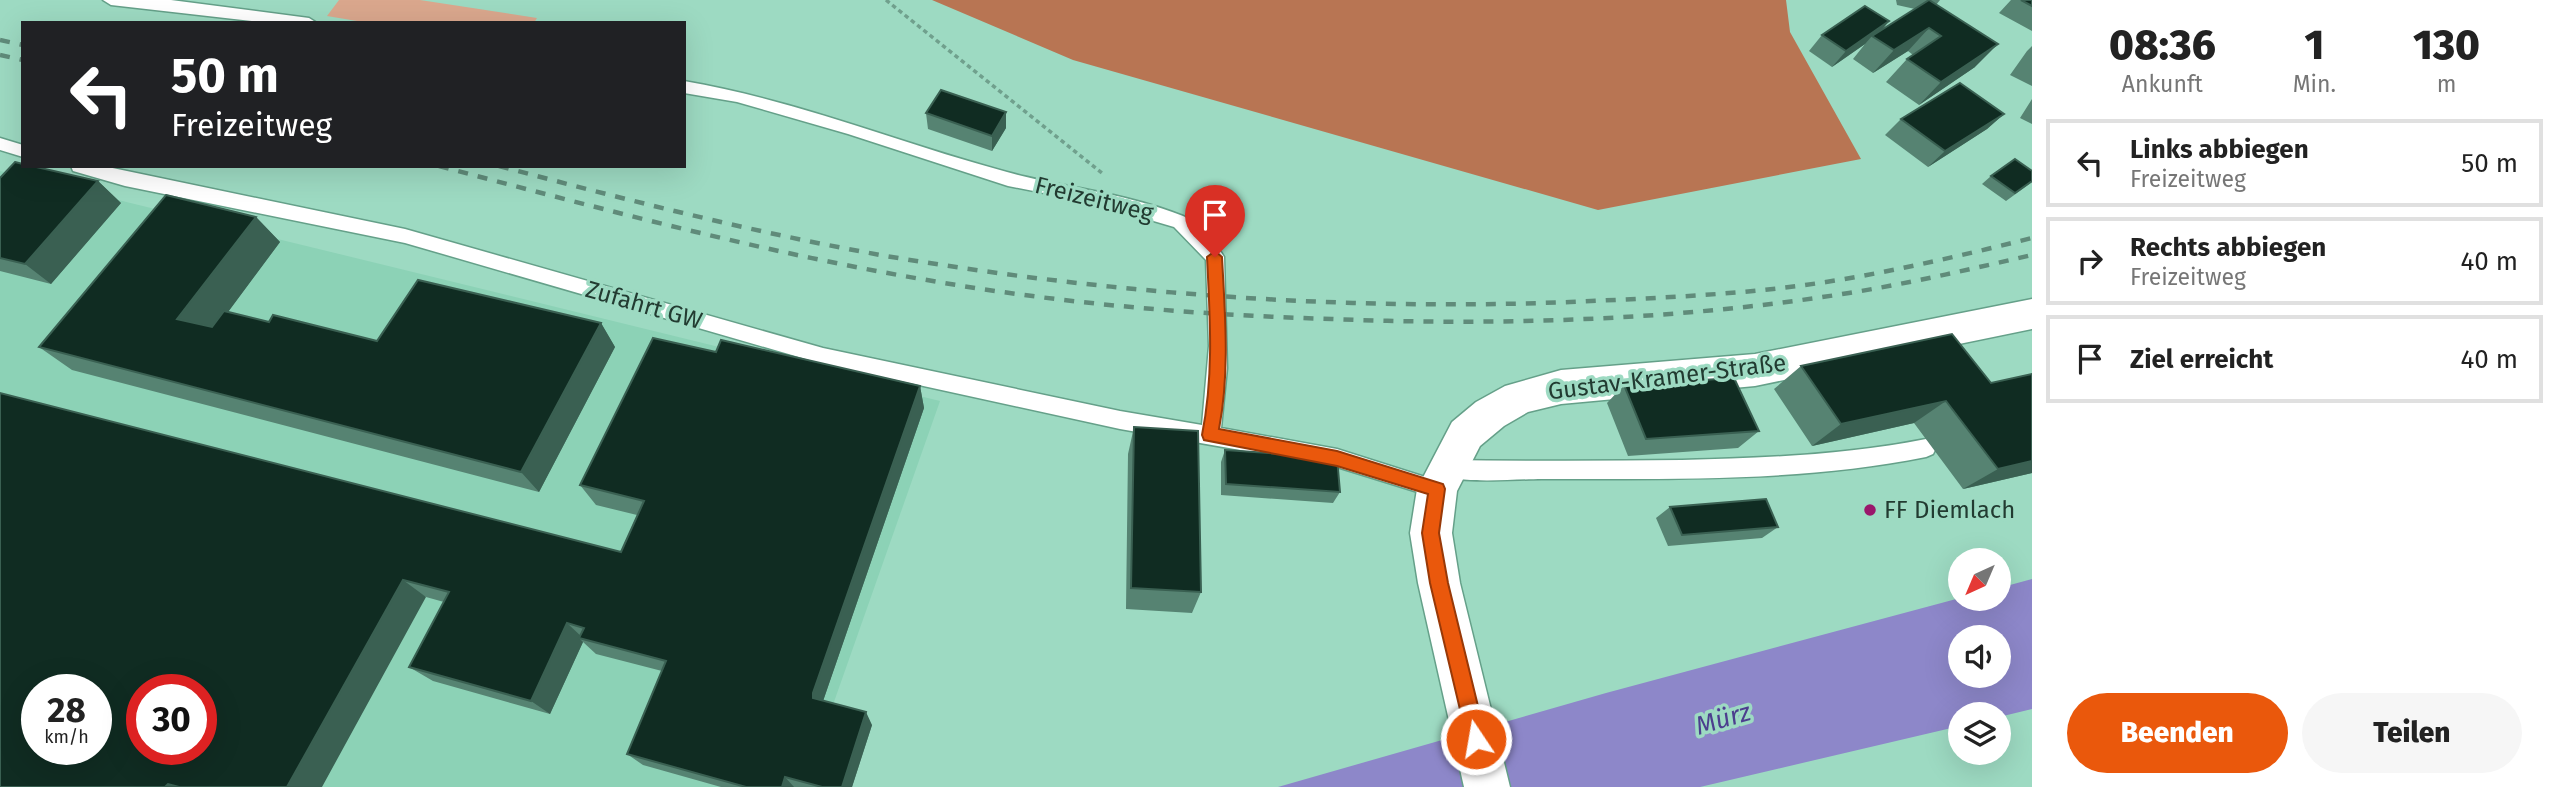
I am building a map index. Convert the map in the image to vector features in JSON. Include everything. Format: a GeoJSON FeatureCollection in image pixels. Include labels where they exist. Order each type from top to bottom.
{"type":"FeatureCollection","features":[{"type":"Feature","properties":{"kind":"street","name":"Gustav-Kramer-Straße"},"geometry":{"type":"LineString","coordinates":[[1487,787],[1439,583],[1431,533],[1443,479],[1466,434],[1490,414],[1519,398],[1561,387],[1755,370],[2032,314]]}},
{"type":"Feature","properties":{"kind":"lane"},"geometry":{"type":"LineString","coordinates":[[111,0],[202,8],[295,21]]}},
{"type":"Feature","properties":{"kind":"lane","name":"Freizeitweg"},"geometry":{"type":"LineString","coordinates":[[686,87],[737,96],[1008,178],[1088,195],[1180,222],[1215,257],[1220,357],[1217,399],[1210,435]]}},
{"type":"Feature","properties":{"kind":"lane"},"geometry":{"type":"LineString","coordinates":[[0,144],[21,150]]}},
{"type":"Feature","properties":{"kind":"lane","name":"Zufahrt GW"},"geometry":{"type":"LineString","coordinates":[[86,168],[125,179],[405,236],[823,356],[1120,421],[1210,435]]}},
{"type":"Feature","properties":{"kind":"lane"},"geometry":{"type":"LineString","coordinates":[[1210,435],[1443,479],[1557,472],[1789,467],[1886,457],[1926,448]]}},
{"type":"Feature","properties":{"kind":"path"},"geometry":{"type":"LineString","coordinates":[[886,0],[1108,178]]}},
{"type":"Feature","properties":{"kind":"shaded area"},"geometry":{"type":"Polygon","coordinates":[[[339,0],[420,0],[537,18],[535,21],[357,21],[327,16],[339,0]]]}},
{"type":"Feature","properties":{"kind":"shaded area"},"geometry":{"type":"Polygon","coordinates":[[[932,0],[1786,0],[1790,32],[1861,159],[1598,210],[1073,60],[932,0]]]}},
{"type":"Feature","properties":{"kind":"shaded area"},"geometry":{"type":"Polygon","coordinates":[[[0,171],[940,401],[804,787],[0,787],[0,171]]]}},
{"type":"Feature","properties":{"kind":"water","name":"Mürz"},"geometry":{"type":"Polygon","coordinates":[[[2032,579],[2032,709],[2011,714],[2011,702],[1948,702],[1948,729],[1700,787],[1278,787],[1606,693],[1948,601],[1948,611],[2011,611],[2011,585],[2032,579]]]}},
{"type":"Feature","properties":{"kind":"building"},"geometry":{"type":"Polygon","coordinates":[[[1929,0],[1998,44],[1941,82],[1907,59],[1941,36],[1929,28],[1894,50],[1872,36],[1929,0]]]}},
{"type":"Feature","properties":{"kind":"building"},"geometry":{"type":"Polygon","coordinates":[[[2021,0],[2032,0],[2032,6],[2021,0]]]}},
{"type":"Feature","properties":{"kind":"building"},"geometry":{"type":"Polygon","coordinates":[[[1865,6],[1889,21],[1846,51],[1822,35],[1865,6]]]}},
{"type":"Feature","properties":{"kind":"building"},"geometry":{"type":"Polygon","coordinates":[[[1960,83],[2004,114],[1945,151],[1901,119],[1960,83]]]}},
{"type":"Feature","properties":{"kind":"building"},"geometry":{"type":"Polygon","coordinates":[[[941,90],[1006,112],[992,136],[926,113],[941,90]]]}},
{"type":"Feature","properties":{"kind":"building"},"geometry":{"type":"Polygon","coordinates":[[[2015,159],[2032,171],[2032,181],[2015,193],[1991,176],[2015,159]]]}},
{"type":"Feature","properties":{"kind":"building"},"geometry":{"type":"Polygon","coordinates":[[[15,162],[21,164],[21,168],[41,168],[98,181],[25,264],[0,258],[0,178],[15,162]]]}},
{"type":"Feature","properties":{"kind":"building"},"geometry":{"type":"Polygon","coordinates":[[[166,195],[256,217],[177,319],[212,327],[224,311],[269,322],[273,315],[377,341],[418,280],[601,323],[521,472],[39,347],[166,195]]]}},
{"type":"Feature","properties":{"kind":"building"},"geometry":{"type":"Polygon","coordinates":[[[1952,334],[1991,383],[2032,374],[2032,461],[1998,469],[1946,401],[1841,424],[1801,366],[1952,334]]]}},
{"type":"Feature","properties":{"kind":"building"},"geometry":{"type":"Polygon","coordinates":[[[653,338],[716,352],[721,340],[920,386],[813,693],[813,698],[866,712],[842,787],[822,787],[785,777],[782,787],[746,787],[627,754],[666,661],[579,638],[584,628],[567,623],[531,701],[409,667],[449,592],[403,580],[287,787],[179,787],[168,784],[165,787],[0,787],[0,393],[621,552],[644,501],[580,485],[653,338]]]}},
{"type":"Feature","properties":{"kind":"building"},"geometry":{"type":"Polygon","coordinates":[[[1734,378],[1759,431],[1646,439],[1624,385],[1734,378]]]}},
{"type":"Feature","properties":{"kind":"building"},"geometry":{"type":"Polygon","coordinates":[[[1134,427],[1198,431],[1201,592],[1131,588],[1134,427]]]}},
{"type":"Feature","properties":{"kind":"building"},"geometry":{"type":"Polygon","coordinates":[[[1225,450],[1337,458],[1340,492],[1226,484],[1225,450]]]}},
{"type":"Feature","properties":{"kind":"building"},"geometry":{"type":"Polygon","coordinates":[[[1766,499],[1778,527],[1682,535],[1670,507],[1766,499]]]}},
{"type":"Feature","properties":{"kind":"railway"},"geometry":{"type":"LineString","coordinates":[[0,40],[21,45]]}},
{"type":"Feature","properties":{"kind":"railway"},"geometry":{"type":"LineString","coordinates":[[0,55],[21,60]]}},
{"type":"Feature","properties":{"kind":"railway"},"geometry":{"type":"LineString","coordinates":[[447,168],[678,228],[860,268],[1023,295],[1229,314],[1462,322],[1656,315],[1849,293],[2032,255]]}},
{"type":"Feature","properties":{"kind":"railway"},"geometry":{"type":"LineString","coordinates":[[507,168],[692,215],[886,256],[1141,290],[1313,301],[1484,304],[1730,293],[1852,278],[2032,238]]}},
{"type":"Feature","properties":{"kind":"place","name":"FF Diemlach"},"geometry":{"type":"Point","coordinates":[1870,510]}},
{"type":"Feature","properties":{"kind":"route"},"geometry":{"type":"LineString","coordinates":[[1215,257],[1220,357],[1217,399],[1210,435],[1337,458],[1437,489],[1431,533],[1439,583],[1476,739]]}}]}
